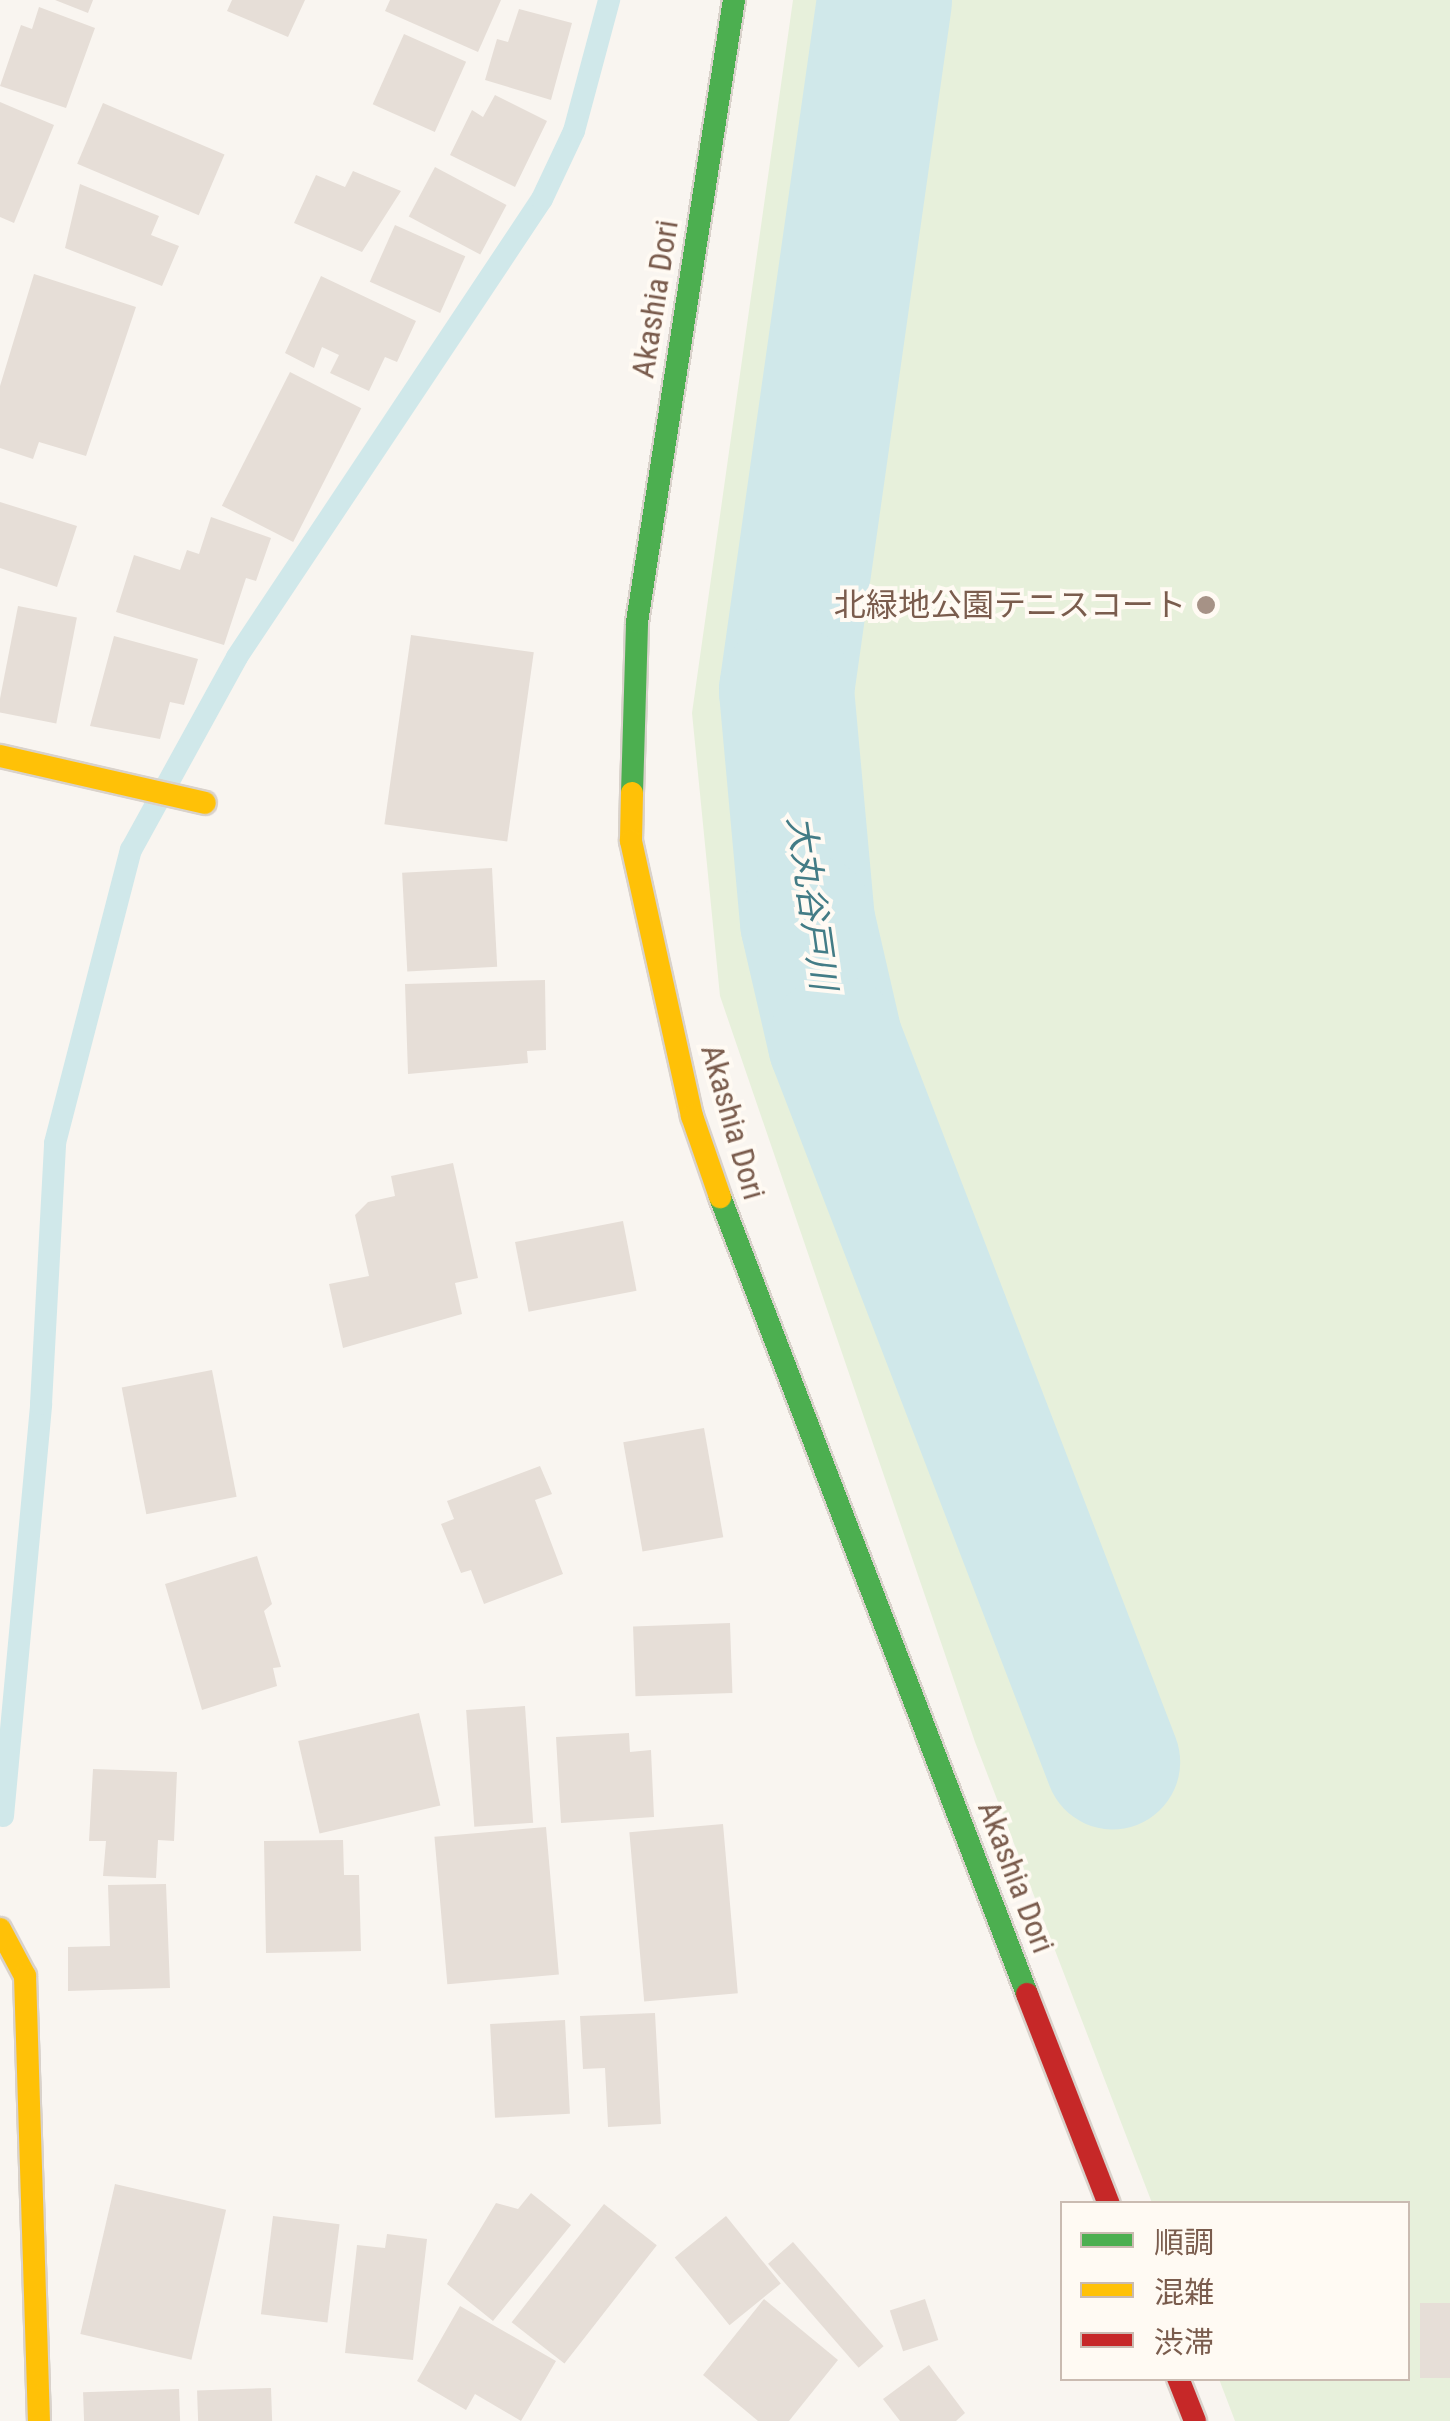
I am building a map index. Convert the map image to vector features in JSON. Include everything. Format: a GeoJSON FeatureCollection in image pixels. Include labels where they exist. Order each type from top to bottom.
{"type":"FeatureCollection","features":[{"type":"Feature","properties":{"kind":"street","name":"Akashia Dori"},"geometry":{"type":"LineString","coordinates":[[734,0],[637,622],[632,841],[692,1116],[765,1326],[1108,2201]]}},
{"type":"Feature","properties":{"kind":"street"},"geometry":{"type":"LineString","coordinates":[[0,756],[205,803]]}},
{"type":"Feature","properties":{"kind":"street"},"geometry":{"type":"LineString","coordinates":[[0,1929],[25,1976],[39,2421]]}},
{"type":"Feature","properties":{"kind":"street"},"geometry":{"type":"LineString","coordinates":[[1179,2381],[1195,2421]]}},
{"type":"Feature","properties":{"kind":"green space"},"geometry":{"type":"Polygon","coordinates":[[[793,0],[1450,0],[1450,2421],[1235,2421],[1220,2381],[1410,2381],[1410,2201],[1151,2201],[975,1742],[720,996],[692,713],[793,0]]]}},
{"type":"Feature","properties":{"kind":"building"},"geometry":{"type":"Polygon","coordinates":[[[55,0],[93,0],[88,13],[55,0]]]}},
{"type":"Feature","properties":{"kind":"building"},"geometry":{"type":"Polygon","coordinates":[[[232,0],[305,0],[288,37],[227,11],[232,0]]]}},
{"type":"Feature","properties":{"kind":"building"},"geometry":{"type":"Polygon","coordinates":[[[390,0],[501,0],[478,52],[385,11],[390,0]]]}},
{"type":"Feature","properties":{"kind":"building"},"geometry":{"type":"Polygon","coordinates":[[[39,7],[95,28],[66,108],[0,86],[21,25],[32,29],[39,7]]]}},
{"type":"Feature","properties":{"kind":"building"},"geometry":{"type":"Polygon","coordinates":[[[519,9],[572,23],[551,100],[485,80],[497,39],[508,42],[519,9]]]}},
{"type":"Feature","properties":{"kind":"building"},"geometry":{"type":"Polygon","coordinates":[[[404,34],[466,62],[435,132],[373,104],[404,34]]]}},
{"type":"Feature","properties":{"kind":"building"},"geometry":{"type":"Polygon","coordinates":[[[495,95],[547,121],[515,187],[450,155],[472,110],[483,117],[495,95]]]}},
{"type":"Feature","properties":{"kind":"building"},"geometry":{"type":"Polygon","coordinates":[[[0,102],[54,125],[14,223],[0,217],[0,102]]]}},
{"type":"Feature","properties":{"kind":"building"},"geometry":{"type":"Polygon","coordinates":[[[103,103],[225,155],[199,215],[77,164],[103,103]]]}},
{"type":"Feature","properties":{"kind":"building"},"geometry":{"type":"Polygon","coordinates":[[[435,167],[507,205],[480,254],[409,216],[435,167]]]}},
{"type":"Feature","properties":{"kind":"building"},"geometry":{"type":"Polygon","coordinates":[[[353,171],[401,191],[362,252],[294,223],[316,175],[345,187],[353,171]]]}},
{"type":"Feature","properties":{"kind":"building"},"geometry":{"type":"Polygon","coordinates":[[[80,184],[159,216],[151,235],[179,246],[162,286],[65,248],[80,184]]]}},
{"type":"Feature","properties":{"kind":"building"},"geometry":{"type":"Polygon","coordinates":[[[395,225],[465,256],[440,313],[370,282],[395,225]]]}},
{"type":"Feature","properties":{"kind":"building"},"geometry":{"type":"Polygon","coordinates":[[[34,274],[136,307],[86,456],[39,442],[33,459],[0,448],[0,386],[34,274]]]}},
{"type":"Feature","properties":{"kind":"building"},"geometry":{"type":"Polygon","coordinates":[[[321,276],[416,321],[397,362],[385,357],[369,391],[330,373],[339,355],[322,347],[314,368],[285,353],[321,276]]]}},
{"type":"Feature","properties":{"kind":"building"},"geometry":{"type":"Polygon","coordinates":[[[290,372],[361,408],[293,542],[222,506],[290,372]]]}},
{"type":"Feature","properties":{"kind":"building"},"geometry":{"type":"Polygon","coordinates":[[[0,502],[77,526],[57,587],[0,568],[0,502]]]}},
{"type":"Feature","properties":{"kind":"building"},"geometry":{"type":"Polygon","coordinates":[[[211,517],[271,538],[256,581],[246,578],[224,645],[116,612],[134,555],[180,570],[187,550],[199,554],[211,517]]]}},
{"type":"Feature","properties":{"kind":"building"},"geometry":{"type":"Polygon","coordinates":[[[18,606],[77,617],[56,723],[0,713],[18,606]]]}},
{"type":"Feature","properties":{"kind":"building"},"geometry":{"type":"Polygon","coordinates":[[[411,635],[534,652],[507,841],[384,824],[411,635]]]}},
{"type":"Feature","properties":{"kind":"building"},"geometry":{"type":"Polygon","coordinates":[[[114,636],[198,659],[184,705],[170,702],[160,739],[90,726],[114,636]]]}},
{"type":"Feature","properties":{"kind":"building"},"geometry":{"type":"Polygon","coordinates":[[[492,868],[497,967],[407,972],[402,873],[492,868]]]}},
{"type":"Feature","properties":{"kind":"building"},"geometry":{"type":"Polygon","coordinates":[[[545,980],[546,1050],[527,1051],[528,1063],[408,1074],[405,984],[545,980]]]}},
{"type":"Feature","properties":{"kind":"building"},"geometry":{"type":"Polygon","coordinates":[[[453,1163],[478,1278],[455,1283],[462,1314],[343,1348],[329,1284],[369,1276],[355,1215],[368,1202],[395,1196],[391,1176],[453,1163]]]}},
{"type":"Feature","properties":{"kind":"building"},"geometry":{"type":"Polygon","coordinates":[[[623,1221],[637,1291],[529,1312],[515,1242],[623,1221]]]}},
{"type":"Feature","properties":{"kind":"building"},"geometry":{"type":"Polygon","coordinates":[[[212,1370],[237,1497],[146,1514],[122,1388],[212,1370]]]}},
{"type":"Feature","properties":{"kind":"building"},"geometry":{"type":"Polygon","coordinates":[[[704,1428],[723,1537],[643,1552],[623,1442],[704,1428]]]}},
{"type":"Feature","properties":{"kind":"building"},"geometry":{"type":"Polygon","coordinates":[[[540,1466],[552,1494],[535,1500],[563,1574],[484,1604],[471,1570],[461,1573],[441,1524],[454,1519],[447,1501],[540,1466]]]}},
{"type":"Feature","properties":{"kind":"building"},"geometry":{"type":"Polygon","coordinates":[[[257,1556],[272,1604],[264,1611],[281,1667],[273,1668],[277,1686],[202,1710],[165,1584],[257,1556]]]}},
{"type":"Feature","properties":{"kind":"building"},"geometry":{"type":"Polygon","coordinates":[[[730,1623],[732,1693],[636,1696],[633,1626],[730,1623]]]}},
{"type":"Feature","properties":{"kind":"building"},"geometry":{"type":"Polygon","coordinates":[[[525,1706],[533,1823],[474,1827],[466,1710],[525,1706]]]}},
{"type":"Feature","properties":{"kind":"building"},"geometry":{"type":"Polygon","coordinates":[[[419,1713],[440,1806],[320,1833],[298,1741],[419,1713]]]}},
{"type":"Feature","properties":{"kind":"building"},"geometry":{"type":"Polygon","coordinates":[[[629,1733],[630,1752],[651,1750],[654,1817],[561,1823],[556,1737],[629,1733]]]}},
{"type":"Feature","properties":{"kind":"building"},"geometry":{"type":"Polygon","coordinates":[[[93,1769],[177,1772],[174,1841],[158,1840],[156,1878],[103,1876],[106,1841],[89,1841],[93,1769]]]}},
{"type":"Feature","properties":{"kind":"building"},"geometry":{"type":"Polygon","coordinates":[[[723,1824],[738,1993],[644,2002],[629,1832],[723,1824]]]}},
{"type":"Feature","properties":{"kind":"building"},"geometry":{"type":"Polygon","coordinates":[[[546,1827],[559,1974],[447,1984],[434,1837],[546,1827]]]}},
{"type":"Feature","properties":{"kind":"building"},"geometry":{"type":"Polygon","coordinates":[[[343,1840],[344,1875],[359,1875],[361,1951],[266,1953],[264,1841],[343,1840]]]}},
{"type":"Feature","properties":{"kind":"building"},"geometry":{"type":"Polygon","coordinates":[[[166,1884],[170,1988],[68,1991],[68,1947],[110,1946],[108,1885],[166,1884]]]}},
{"type":"Feature","properties":{"kind":"building"},"geometry":{"type":"Polygon","coordinates":[[[655,2013],[661,2124],[608,2127],[605,2068],[583,2069],[580,2016],[655,2013]]]}},
{"type":"Feature","properties":{"kind":"building"},"geometry":{"type":"Polygon","coordinates":[[[565,2020],[570,2114],[495,2118],[490,2024],[565,2020]]]}},
{"type":"Feature","properties":{"kind":"building"},"geometry":{"type":"Polygon","coordinates":[[[115,2184],[226,2210],[191,2360],[80,2334],[115,2184]]]}},
{"type":"Feature","properties":{"kind":"building"},"geometry":{"type":"Polygon","coordinates":[[[531,2193],[571,2225],[493,2321],[447,2284],[496,2203],[518,2209],[531,2193]]]}},
{"type":"Feature","properties":{"kind":"building"},"geometry":{"type":"Polygon","coordinates":[[[604,2204],[657,2245],[564,2363],[512,2322],[604,2204]]]}},
{"type":"Feature","properties":{"kind":"building"},"geometry":{"type":"Polygon","coordinates":[[[273,2216],[340,2224],[327,2322],[261,2314],[273,2216]]]}},
{"type":"Feature","properties":{"kind":"building"},"geometry":{"type":"Polygon","coordinates":[[[726,2216],[781,2284],[729,2325],[675,2258],[726,2216]]]}},
{"type":"Feature","properties":{"kind":"building"},"geometry":{"type":"Polygon","coordinates":[[[387,2234],[427,2239],[413,2360],[345,2353],[357,2245],[385,2248],[387,2234]]]}},
{"type":"Feature","properties":{"kind":"building"},"geometry":{"type":"Polygon","coordinates":[[[793,2242],[884,2346],[859,2368],[768,2264],[793,2242]]]}},
{"type":"Feature","properties":{"kind":"building"},"geometry":{"type":"Polygon","coordinates":[[[764,2299],[838,2360],[789,2421],[758,2421],[703,2375],[764,2299]]]}},
{"type":"Feature","properties":{"kind":"building"},"geometry":{"type":"Polygon","coordinates":[[[925,2299],[938,2340],[903,2351],[890,2310],[925,2299]]]}},
{"type":"Feature","properties":{"kind":"building"},"geometry":{"type":"Polygon","coordinates":[[[1420,2303],[1450,2303],[1450,2378],[1420,2378],[1420,2303]]]}},
{"type":"Feature","properties":{"kind":"building"},"geometry":{"type":"Polygon","coordinates":[[[460,2306],[556,2361],[521,2421],[475,2394],[466,2410],[417,2381],[460,2306]]]}},
{"type":"Feature","properties":{"kind":"building"},"geometry":{"type":"Polygon","coordinates":[[[929,2365],[965,2413],[956,2421],[900,2421],[883,2399],[929,2365]]]}},
{"type":"Feature","properties":{"kind":"building"},"geometry":{"type":"Polygon","coordinates":[[[271,2388],[272,2421],[198,2421],[197,2391],[271,2388]]]}},
{"type":"Feature","properties":{"kind":"building"},"geometry":{"type":"Polygon","coordinates":[[[179,2389],[180,2421],[84,2421],[83,2392],[179,2389]]]}},
{"type":"Feature","properties":{"kind":"waterway"},"geometry":{"type":"LineString","coordinates":[[3,1816],[41,1404],[55,1143],[131,850],[237,657],[542,199],[574,131],[609,0]]}},
{"type":"Feature","properties":{"kind":"waterway","name":"大丸谷戸川"},"geometry":{"type":"LineString","coordinates":[[884,0],[786,690],[807,921],[835,1042],[1112,1761]]}},
{"type":"Feature","properties":{"kind":"traffic: fast"},"geometry":{"type":"LineString","coordinates":[[632,793],[637,622],[734,0]]}},
{"type":"Feature","properties":{"kind":"traffic: fast"},"geometry":{"type":"LineString","coordinates":[[720,1197],[1027,1994]]}},
{"type":"Feature","properties":{"kind":"traffic: slow"},"geometry":{"type":"LineString","coordinates":[[0,756],[205,803]]}},
{"type":"Feature","properties":{"kind":"traffic: slow"},"geometry":{"type":"LineString","coordinates":[[632,793],[631,841],[692,1116],[720,1197]]}},
{"type":"Feature","properties":{"kind":"traffic: slow"},"geometry":{"type":"LineString","coordinates":[[0,1929],[25,1976],[39,2421]]}},
{"type":"Feature","properties":{"kind":"traffic: jam"},"geometry":{"type":"LineString","coordinates":[[1027,1994],[1108,2201]]}},
{"type":"Feature","properties":{"kind":"traffic: jam"},"geometry":{"type":"LineString","coordinates":[[1179,2381],[1195,2421]]}},
{"type":"Feature","properties":{"kind":"place","name":"北緑地公園テニスコート"},"geometry":{"type":"Point","coordinates":[1206,605]}}]}
